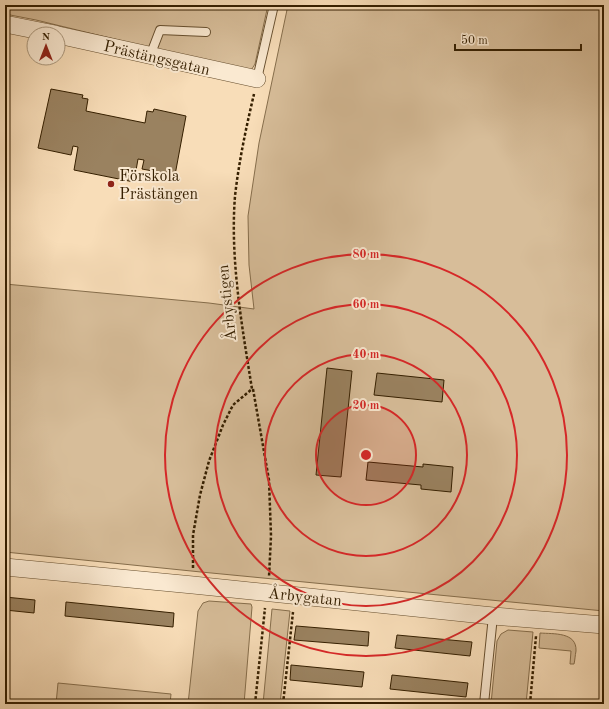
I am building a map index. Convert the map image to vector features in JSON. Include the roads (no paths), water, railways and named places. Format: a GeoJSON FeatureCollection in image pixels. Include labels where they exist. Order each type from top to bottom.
{"type":"FeatureCollection","features":[{"type":"Feature","properties":{"kind":"street"},"geometry":{"type":"LineString","coordinates":[[5,24],[26,28]]}},
{"type":"Feature","properties":{"kind":"street","name":"Prästängsgatan"},"geometry":{"type":"LineString","coordinates":[[66,37],[257,79]]}},
{"type":"Feature","properties":{"kind":"street","name":"Årbygatan"},"geometry":{"type":"LineString","coordinates":[[5,567],[604,626]]}},
{"type":"Feature","properties":{"kind":"lane"},"geometry":{"type":"LineString","coordinates":[[257,79],[274,5]]}},
{"type":"Feature","properties":{"kind":"lane"},"geometry":{"type":"LineString","coordinates":[[150,56],[160,30],[206,32]]}},
{"type":"Feature","properties":{"kind":"lane"},"geometry":{"type":"LineString","coordinates":[[484,704],[493,616]]}},
{"type":"Feature","properties":{"kind":"place","name":"Förskola Prästängen"},"geometry":{"type":"Point","coordinates":[111,184]}}]}
